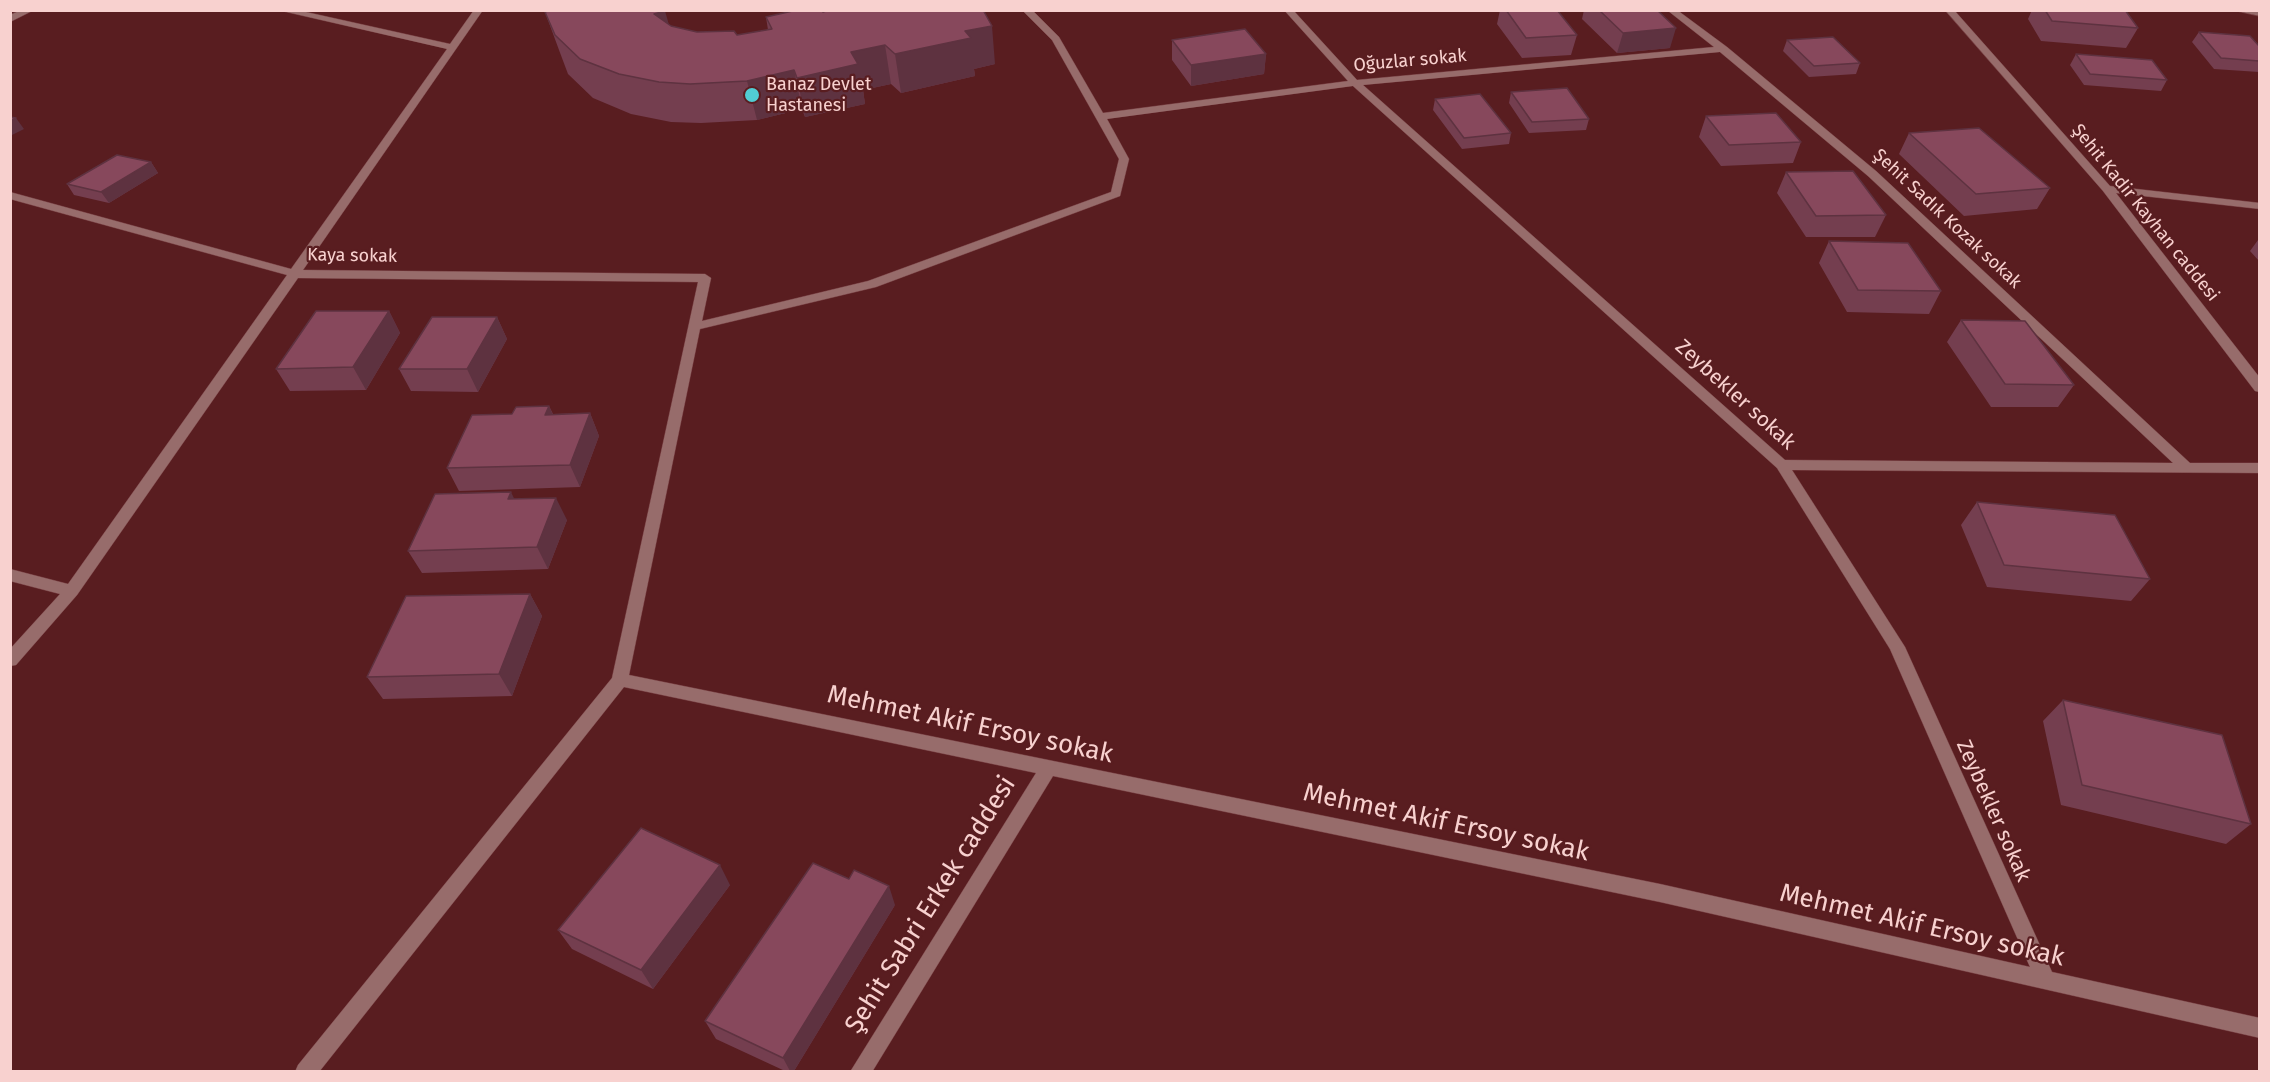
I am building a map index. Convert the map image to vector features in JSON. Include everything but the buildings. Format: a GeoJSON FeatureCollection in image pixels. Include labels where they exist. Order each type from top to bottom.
{"type":"FeatureCollection","features":[{"type":"Feature","properties":{"kind":"street"},"geometry":{"type":"LineString","coordinates":[[10,19],[30,10]]}},
{"type":"Feature","properties":{"kind":"street"},"geometry":{"type":"LineString","coordinates":[[282,10],[453,48]]}},
{"type":"Feature","properties":{"kind":"street"},"geometry":{"type":"LineString","coordinates":[[10,660],[72,591],[479,10]]}},
{"type":"Feature","properties":{"kind":"street"},"geometry":{"type":"LineString","coordinates":[[305,1071],[620,680],[694,327],[872,284],[1116,194],[1124,159],[1056,39],[1026,10]]}},
{"type":"Feature","properties":{"kind":"street","name":"Zeybekler sokak"},"geometry":{"type":"LineString","coordinates":[[1288,10],[1355,83],[1782,465],[1897,647],[2046,980]]}},
{"type":"Feature","properties":{"kind":"street","name":"Şehit Sadık Kozak sokak"},"geometry":{"type":"LineString","coordinates":[[1671,10],[1724,49],[1844,147],[2187,468]]}},
{"type":"Feature","properties":{"kind":"street","name":"Şehit Kadir Kayhan caddesi"},"geometry":{"type":"LineString","coordinates":[[1949,10],[2108,189],[2259,388]]}},
{"type":"Feature","properties":{"kind":"street"},"geometry":{"type":"LineString","coordinates":[[2236,10],[2259,13]]}},
{"type":"Feature","properties":{"kind":"street","name":"Oğuzlar sokak"},"geometry":{"type":"LineString","coordinates":[[1100,117],[1355,83],[1724,49]]}},
{"type":"Feature","properties":{"kind":"street"},"geometry":{"type":"LineString","coordinates":[[2108,189],[2259,206]]}},
{"type":"Feature","properties":{"kind":"street","name":"Kaya sokak"},"geometry":{"type":"LineString","coordinates":[[10,195],[295,274],[705,278],[694,327]]}},
{"type":"Feature","properties":{"kind":"street"},"geometry":{"type":"LineString","coordinates":[[1782,465],[2259,468]]}},
{"type":"Feature","properties":{"kind":"street"},"geometry":{"type":"LineString","coordinates":[[10,575],[72,591]]}},
{"type":"Feature","properties":{"kind":"street","name":"Mehmet Akif Ersoy sokak"},"geometry":{"type":"LineString","coordinates":[[620,680],[1660,893],[2259,1028]]}},
{"type":"Feature","properties":{"kind":"street","name":"Şehit Sabri Erkek caddesi"},"geometry":{"type":"LineString","coordinates":[[860,1071],[1049,768]]}},
{"type":"Feature","properties":{"kind":"place","name":"Banaz Devlet Hastanesi"},"geometry":{"type":"Point","coordinates":[752,95]}}]}
